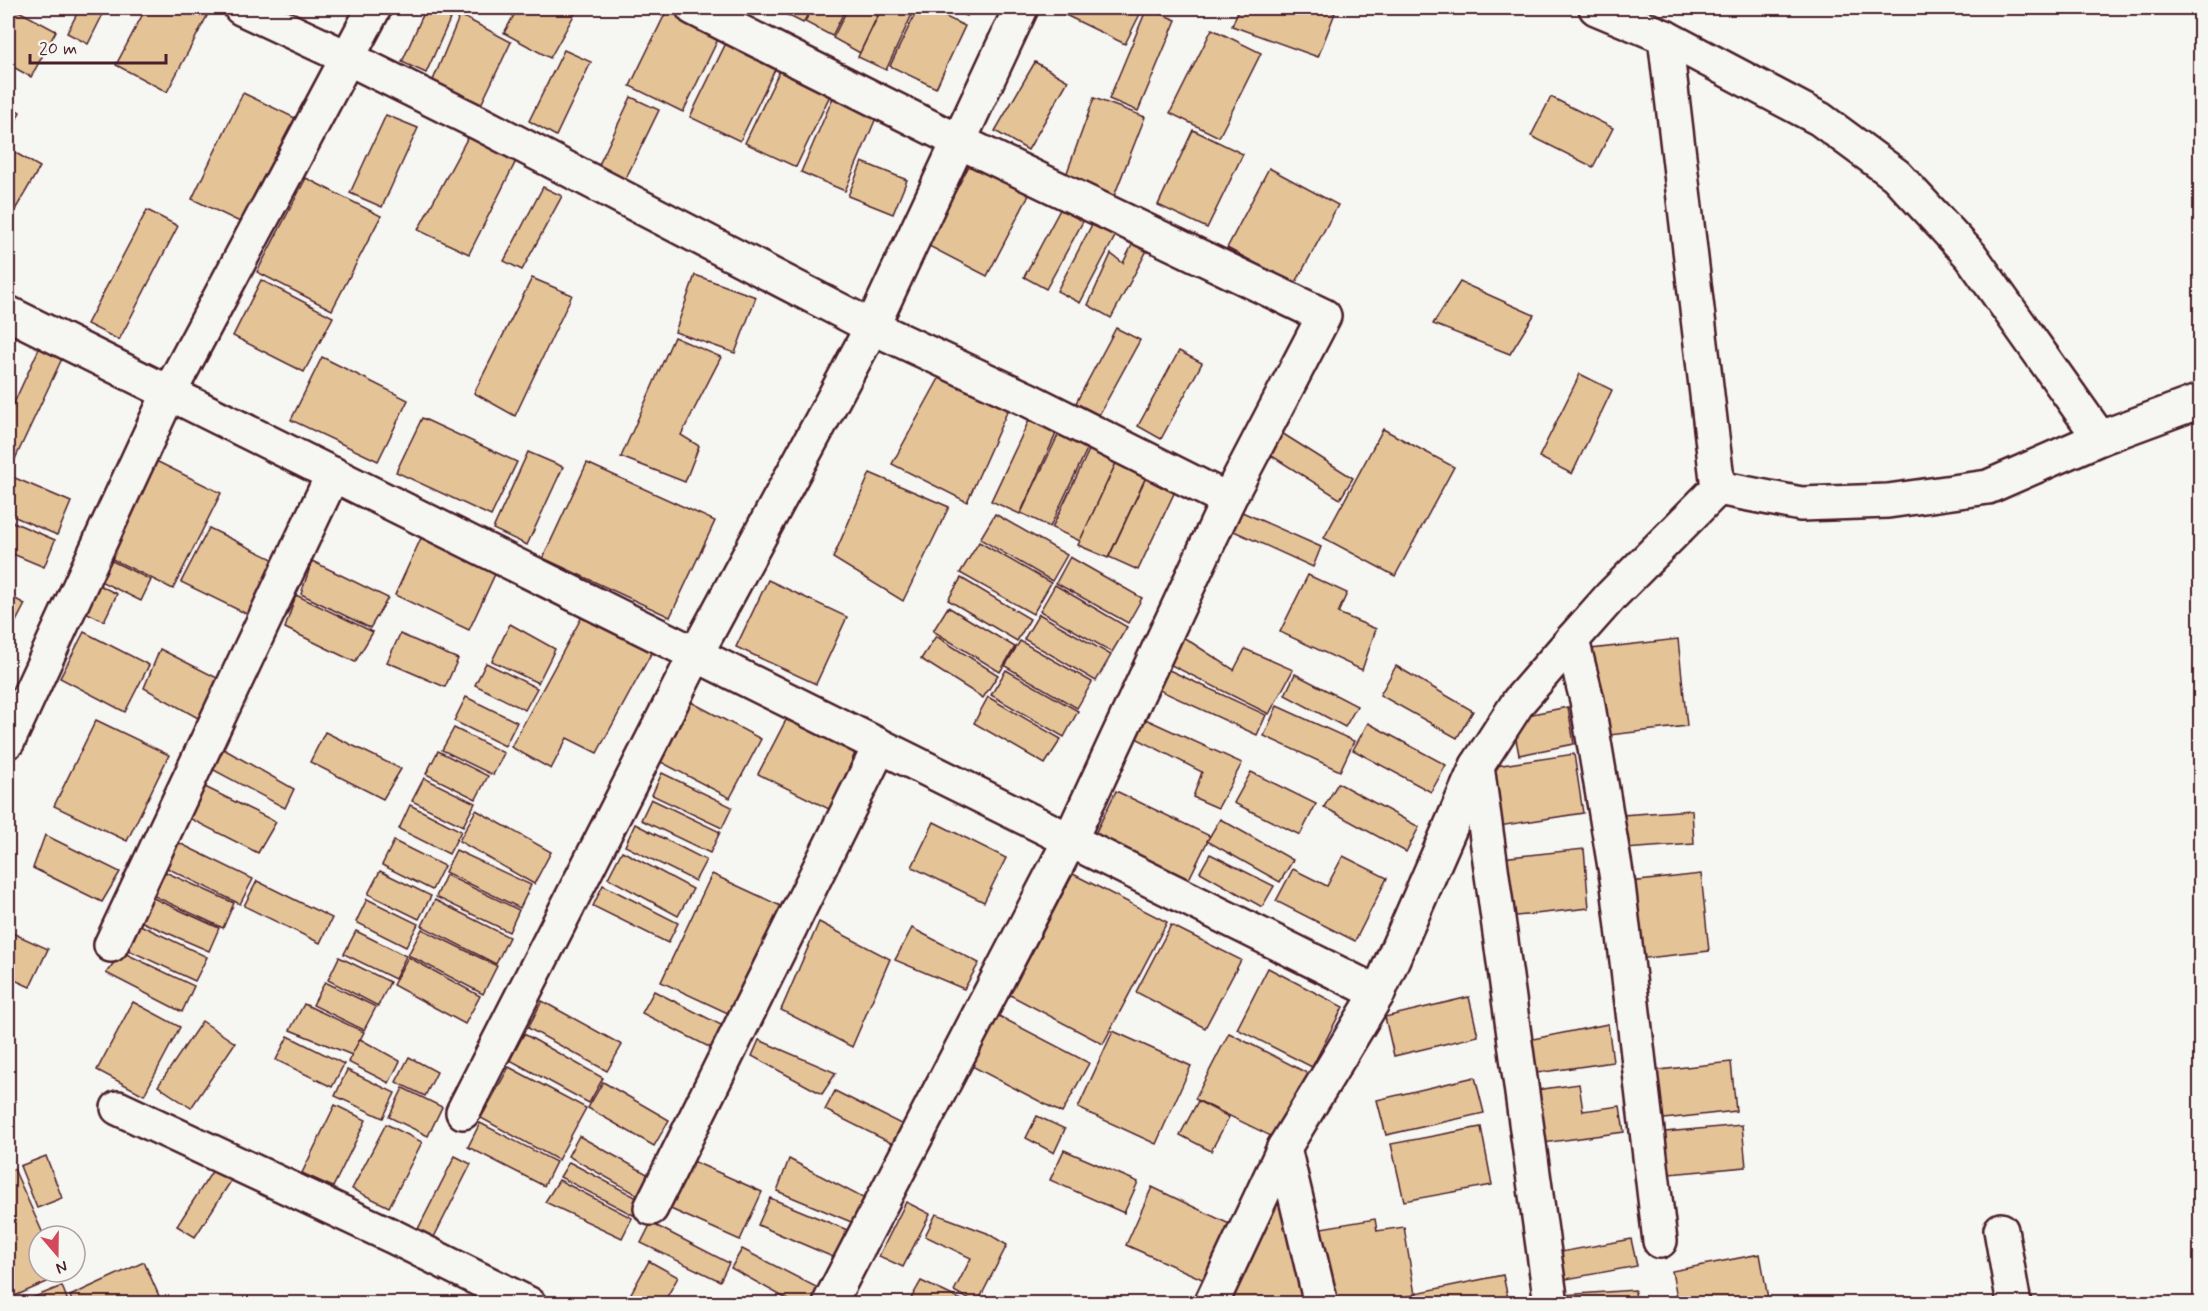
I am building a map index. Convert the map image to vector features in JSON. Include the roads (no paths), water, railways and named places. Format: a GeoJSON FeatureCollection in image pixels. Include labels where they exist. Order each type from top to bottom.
{"type":"FeatureCollection","features":[{"type":"Feature","properties":{"kind":"street"},"geometry":{"type":"LineString","coordinates":[[242,8],[491,129],[872,327],[1029,400],[1228,500]]}},
{"type":"Feature","properties":{"kind":"street"},"geometry":{"type":"LineString","coordinates":[[8,741],[169,393],[374,8]]}},
{"type":"Feature","properties":{"kind":"street"},"geometry":{"type":"LineString","coordinates":[[693,8],[958,141],[1324,316],[1228,500],[1070,840],[831,1300]]}},
{"type":"Feature","properties":{"kind":"street"},"geometry":{"type":"LineString","coordinates":[[463,1112],[696,654],[872,327],[1021,8]]}},
{"type":"Feature","properties":{"kind":"street"},"geometry":{"type":"LineString","coordinates":[[1596,8],[1665,37],[1820,119],[1896,176],[1971,256],[2100,438]]}},
{"type":"Feature","properties":{"kind":"street"},"geometry":{"type":"LineString","coordinates":[[1665,37],[1718,488]]}},
{"type":"Feature","properties":{"kind":"street"},"geometry":{"type":"LineString","coordinates":[[8,313],[1378,993]]}},
{"type":"Feature","properties":{"kind":"street"},"geometry":{"type":"LineString","coordinates":[[1718,488],[1801,504],[1888,501],[1988,487],[2100,438],[2200,401]]}},
{"type":"Feature","properties":{"kind":"street"},"geometry":{"type":"LineString","coordinates":[[111,945],[333,474]]}},
{"type":"Feature","properties":{"kind":"street"},"geometry":{"type":"LineString","coordinates":[[1211,1304],[1284,1148],[1378,993],[1477,766],[1519,701],[1611,596],[1718,488]]}},
{"type":"Feature","properties":{"kind":"street"},"geometry":{"type":"LineString","coordinates":[[1572,640],[1587,700],[1618,885],[1660,1241]]}},
{"type":"Feature","properties":{"kind":"street"},"geometry":{"type":"LineString","coordinates":[[651,1208],[880,746]]}},
{"type":"Feature","properties":{"kind":"street"},"geometry":{"type":"LineString","coordinates":[[1477,766],[1551,1304]]}},
{"type":"Feature","properties":{"kind":"street"},"geometry":{"type":"LineString","coordinates":[[118,1108],[351,1216],[530,1304]]}},
{"type":"Feature","properties":{"kind":"street"},"geometry":{"type":"LineString","coordinates":[[1284,1148],[1321,1304]]}},
{"type":"Feature","properties":{"kind":"street"},"geometry":{"type":"LineString","coordinates":[[2001,1230],[2014,1304]]}}]}
